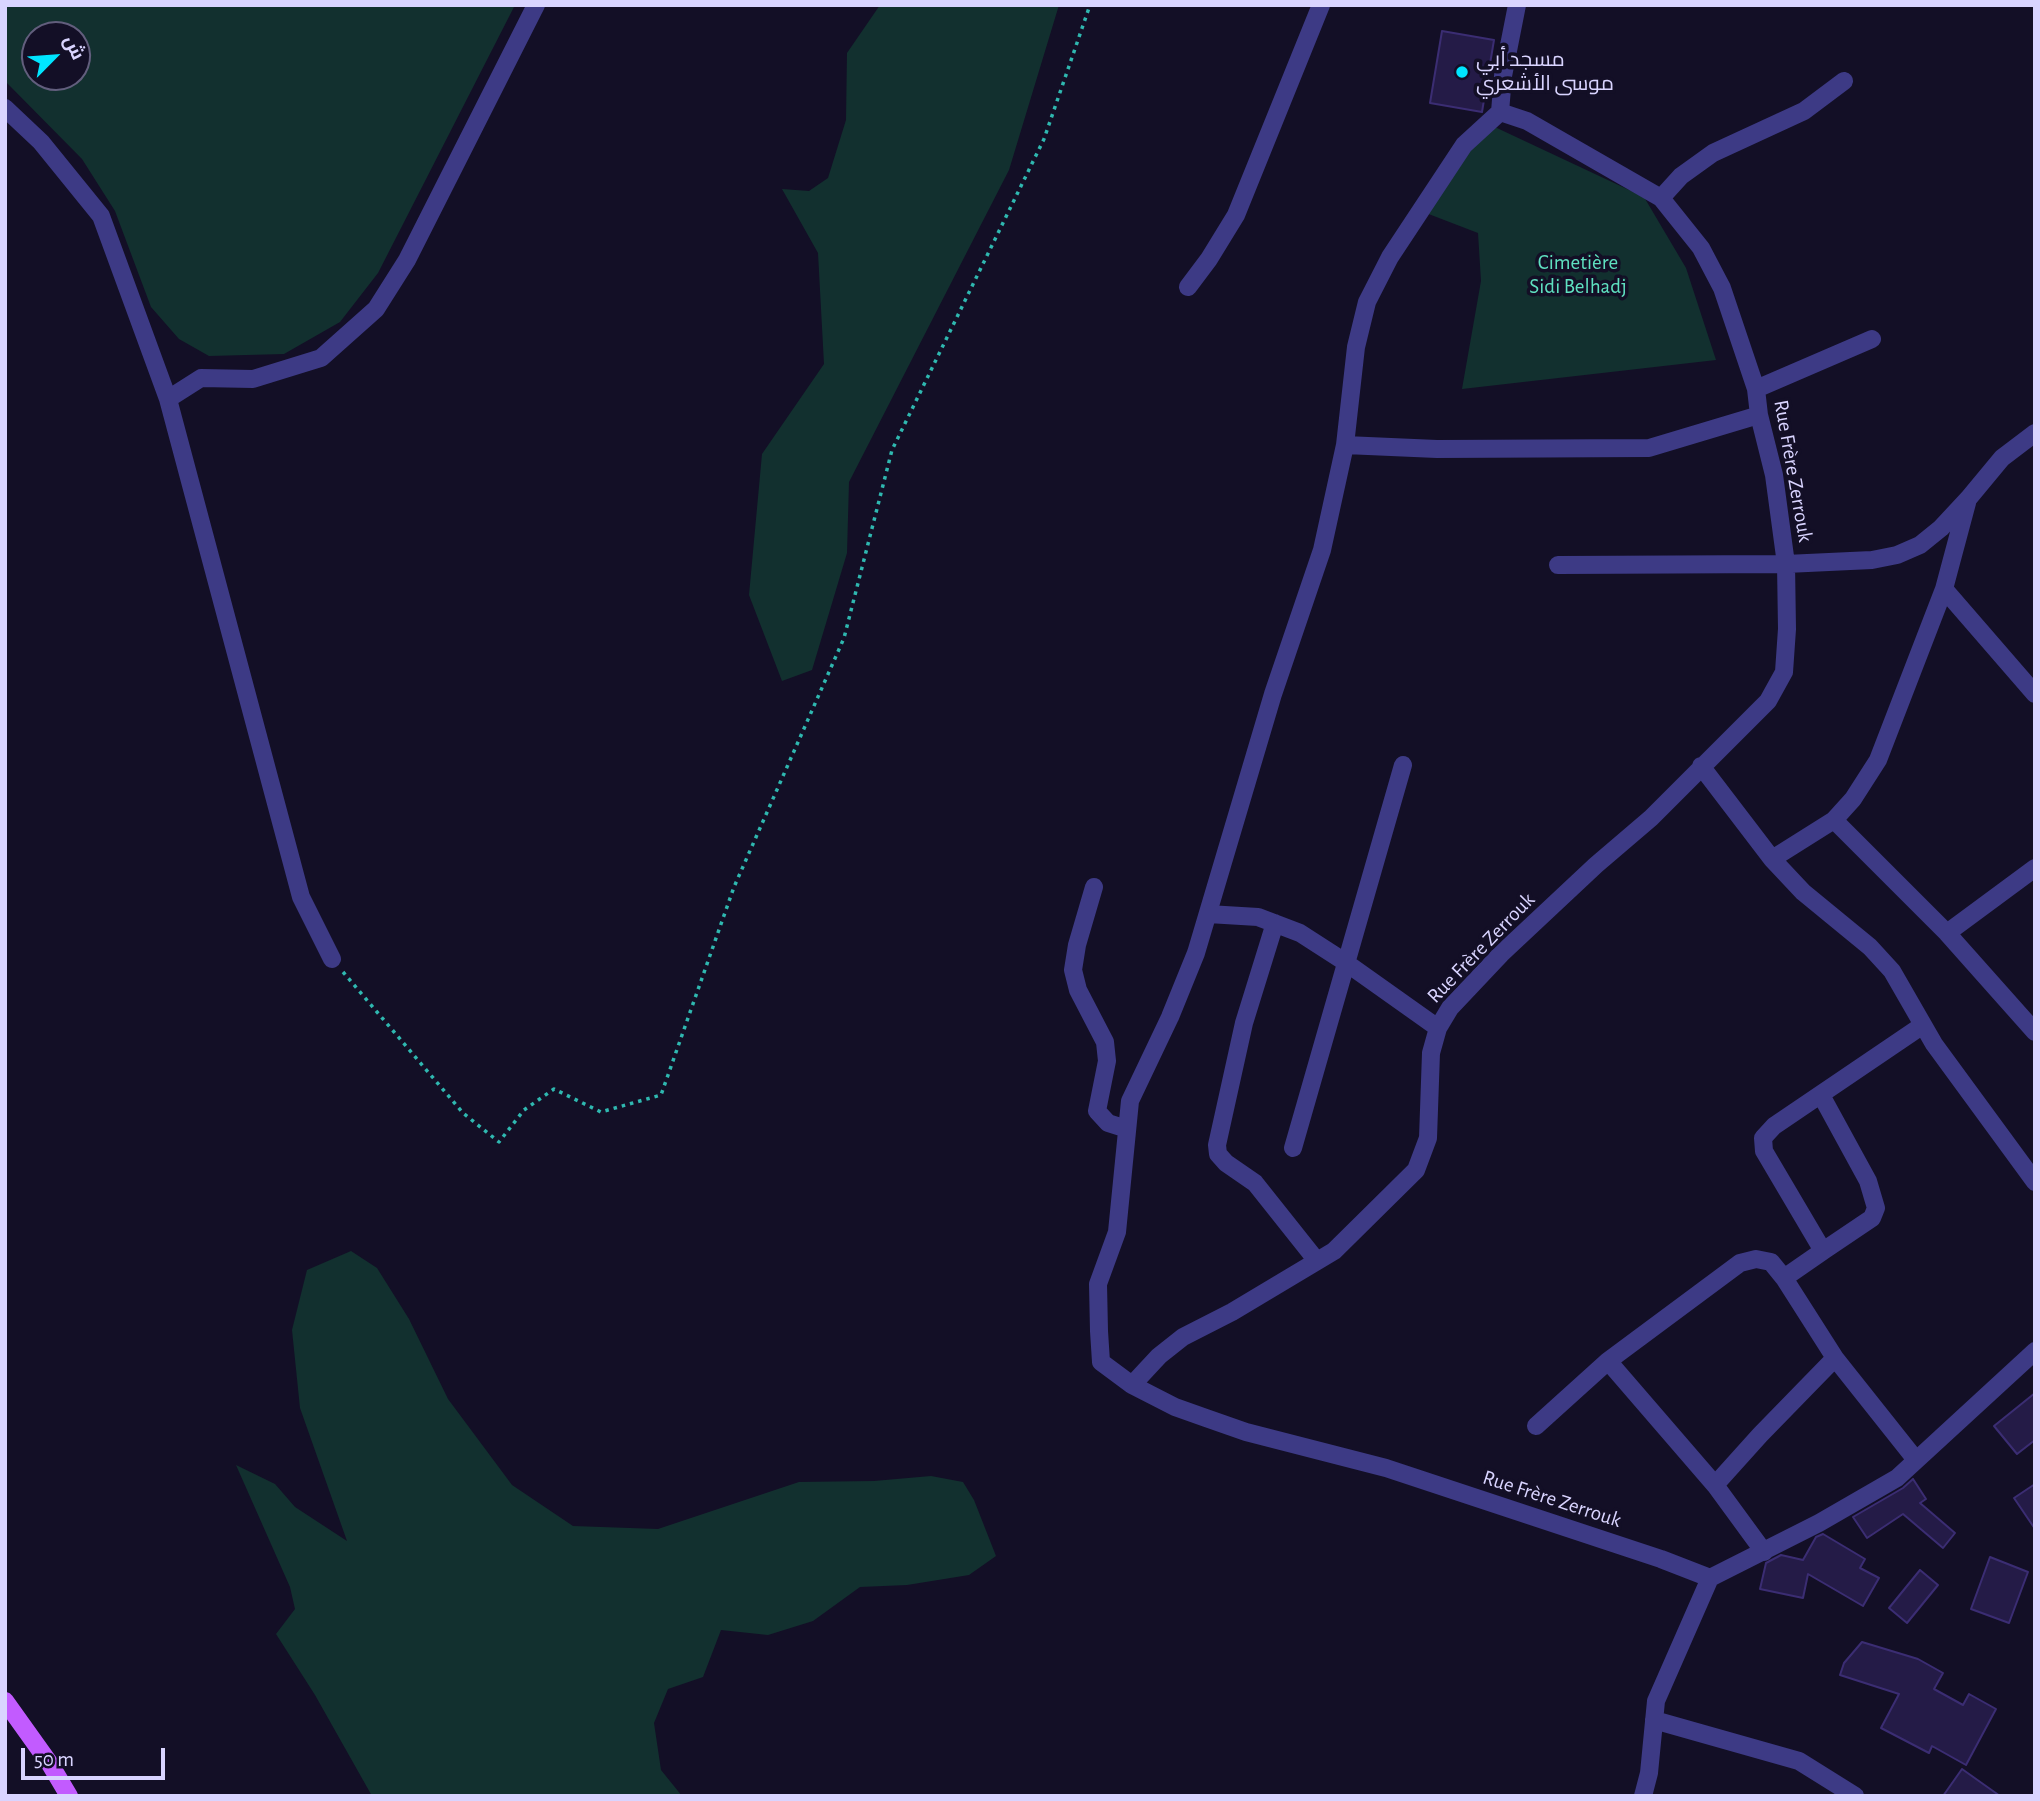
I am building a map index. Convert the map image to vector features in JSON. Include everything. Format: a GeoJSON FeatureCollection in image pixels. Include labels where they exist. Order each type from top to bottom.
{"type":"FeatureCollection","features":[{"type":"Feature","properties":{"kind":"main road"},"geometry":{"type":"LineString","coordinates":[[5,1701],[50,1764],[69,1796]]}},
{"type":"Feature","properties":{"kind":"street"},"geometry":{"type":"LineString","coordinates":[[168,399],[201,378],[253,379],[321,358],[376,309],[407,260],[536,5]]}},
{"type":"Feature","properties":{"kind":"street"},"geometry":{"type":"LineString","coordinates":[[1188,287],[1236,215],[1321,5]]}},
{"type":"Feature","properties":{"kind":"street"},"geometry":{"type":"LineString","coordinates":[[1132,1385],[1101,1362],[1098,1284],[1117,1231],[1130,1101],[1170,1017],[1196,953],[1273,694],[1322,550],[1345,445],[1356,347],[1367,302],[1390,257],[1464,145],[1500,112],[1503,76],[1517,5]]}},
{"type":"Feature","properties":{"kind":"street"},"geometry":{"type":"LineString","coordinates":[[1661,198],[1681,176],[1713,153],[1804,111],[1844,81]]}},
{"type":"Feature","properties":{"kind":"street"},"geometry":{"type":"LineString","coordinates":[[5,108],[41,142],[101,216],[168,399],[302,897],[332,959]]}},
{"type":"Feature","properties":{"kind":"street","name":"Rue Frère Zerrouk"},"geometry":{"type":"LineString","coordinates":[[1500,112],[1527,121],[1661,198],[1701,248],[1722,288],[1756,389],[1759,415],[1774,475],[1786,564],[1787,629],[1784,672],[1768,701],[1651,818],[1596,865],[1501,954],[1450,1008],[1438,1028],[1431,1053],[1428,1138],[1416,1170],[1334,1251],[1233,1312],[1183,1337],[1159,1356],[1132,1385],[1175,1407],[1226,1425],[1386,1468],[1661,1559],[1710,1578]]}},
{"type":"Feature","properties":{"kind":"street"},"geometry":{"type":"LineString","coordinates":[[1756,389],[1872,339]]}},
{"type":"Feature","properties":{"kind":"street"},"geometry":{"type":"LineString","coordinates":[[1345,445],[1437,449],[1649,448],[1759,415]]}},
{"type":"Feature","properties":{"kind":"street"},"geometry":{"type":"LineString","coordinates":[[1558,565],[1786,564],[1872,560],[1897,555],[1920,545],[1941,528],[2001,457],[2035,433]]}},
{"type":"Feature","properties":{"kind":"street"},"geometry":{"type":"LineString","coordinates":[[1772,859],[1834,820],[1853,799],[1878,760],[1944,589],[1968,499]]}},
{"type":"Feature","properties":{"kind":"street"},"geometry":{"type":"LineString","coordinates":[[1944,589],[2035,694]]}},
{"type":"Feature","properties":{"kind":"street"},"geometry":{"type":"LineString","coordinates":[[1293,1148],[1403,765]]}},
{"type":"Feature","properties":{"kind":"street"},"geometry":{"type":"LineString","coordinates":[[1701,766],[1772,859],[1803,892],[1870,947],[1892,971],[1934,1044],[2035,1182]]}},
{"type":"Feature","properties":{"kind":"street"},"geometry":{"type":"LineString","coordinates":[[1834,820],[1947,933],[2035,1032]]}},
{"type":"Feature","properties":{"kind":"street"},"geometry":{"type":"LineString","coordinates":[[1947,933],[2035,868]]}},
{"type":"Feature","properties":{"kind":"street"},"geometry":{"type":"LineString","coordinates":[[1094,887],[1077,945],[1073,970],[1078,990],[1105,1042],[1107,1061],[1097,1111],[1108,1123],[1127,1129]]}},
{"type":"Feature","properties":{"kind":"street"},"geometry":{"type":"LineString","coordinates":[[1208,914],[1258,917],[1300,933],[1438,1028]]}},
{"type":"Feature","properties":{"kind":"street"},"geometry":{"type":"LineString","coordinates":[[1275,923],[1244,1023],[1217,1145],[1218,1154],[1226,1163],[1255,1183],[1317,1261]]}},
{"type":"Feature","properties":{"kind":"street"},"geometry":{"type":"LineString","coordinates":[[1823,1251],[1764,1151],[1762,1138],[1774,1126],[1923,1025]]}},
{"type":"Feature","properties":{"kind":"street"},"geometry":{"type":"LineString","coordinates":[[1784,1278],[1872,1219],[1876,1208],[1868,1181],[1821,1095]]}},
{"type":"Feature","properties":{"kind":"street"},"geometry":{"type":"LineString","coordinates":[[1536,1426],[1608,1361],[1740,1264],[1756,1259],[1771,1262],[1784,1278],[1835,1358],[1916,1460]]}},
{"type":"Feature","properties":{"kind":"street"},"geometry":{"type":"LineString","coordinates":[[1643,1796],[1649,1773],[1656,1701],[1710,1578],[1819,1523],[1896,1478],[2035,1351]]}},
{"type":"Feature","properties":{"kind":"street"},"geometry":{"type":"LineString","coordinates":[[1714,1485],[1835,1358]]}},
{"type":"Feature","properties":{"kind":"street"},"geometry":{"type":"LineString","coordinates":[[1608,1361],[1714,1485],[1764,1552]]}},
{"type":"Feature","properties":{"kind":"street"},"geometry":{"type":"LineString","coordinates":[[1654,1720],[1799,1761],[1855,1796]]}},
{"type":"Feature","properties":{"kind":"path"},"geometry":{"type":"LineString","coordinates":[[332,959],[463,1113],[499,1142],[524,1110],[554,1089],[601,1112],[661,1095],[734,887],[844,638],[892,450],[1044,139],[1090,5]]}},
{"type":"Feature","properties":{"kind":"green space"},"geometry":{"type":"Polygon","coordinates":[[[5,5],[515,5],[378,273],[340,322],[284,354],[209,356],[179,339],[151,307],[115,211],[82,159],[5,81],[5,5]]]}},
{"type":"Feature","properties":{"kind":"green space"},"geometry":{"type":"Polygon","coordinates":[[[880,5],[1059,5],[1009,170],[849,482],[847,553],[812,670],[782,681],[749,595],[762,454],[824,364],[818,253],[782,189],[809,191],[828,178],[846,120],[847,53],[880,5]]]}},
{"type":"Feature","properties":{"kind":"green space","name":"Cimetière Sidi Belhadj"},"geometry":{"type":"Polygon","coordinates":[[[1482,121],[1644,197],[1686,268],[1716,360],[1462,389],[1481,281],[1478,233],[1426,213],[1482,121]]]}},
{"type":"Feature","properties":{"kind":"green space"},"geometry":{"type":"Polygon","coordinates":[[[351,1251],[377,1268],[409,1319],[448,1399],[512,1485],[573,1526],[658,1529],[799,1482],[874,1481],[931,1476],[963,1482],[974,1500],[996,1556],[969,1575],[907,1585],[860,1587],[813,1621],[768,1635],[721,1630],[703,1677],[668,1689],[654,1723],[661,1770],[682,1796],[372,1796],[315,1695],[276,1634],[295,1609],[290,1587],[236,1465],[275,1484],[295,1507],[347,1541],[300,1408],[292,1330],[307,1270],[351,1251]]]}},
{"type":"Feature","properties":{"kind":"building","name":"مسجد أبي موسى الأشعري"},"geometry":{"type":"Polygon","coordinates":[[[1442,31],[1494,40],[1482,112],[1430,103],[1442,31]]]}},
{"type":"Feature","properties":{"kind":"building"},"geometry":{"type":"Polygon","coordinates":[[[2035,1393],[2035,1440],[2017,1454],[1994,1426],[2035,1393]]]}},
{"type":"Feature","properties":{"kind":"building"},"geometry":{"type":"Polygon","coordinates":[[[1913,1479],[1926,1499],[1920,1503],[1955,1533],[1943,1548],[1903,1514],[1867,1538],[1853,1517],[1903,1488],[1913,1479]]]}},
{"type":"Feature","properties":{"kind":"building"},"geometry":{"type":"Polygon","coordinates":[[[2035,1484],[2035,1529],[2014,1498],[2035,1484]]]}},
{"type":"Feature","properties":{"kind":"building"},"geometry":{"type":"Polygon","coordinates":[[[1823,1534],[1865,1559],[1860,1568],[1879,1578],[1863,1606],[1808,1574],[1803,1598],[1760,1589],[1766,1563],[1781,1555],[1803,1560],[1816,1537],[1823,1534]]]}},
{"type":"Feature","properties":{"kind":"building"},"geometry":{"type":"Polygon","coordinates":[[[1990,1557],[2028,1572],[2009,1623],[1971,1609],[1990,1557]]]}},
{"type":"Feature","properties":{"kind":"building"},"geometry":{"type":"Polygon","coordinates":[[[1920,1570],[1938,1585],[1907,1623],[1889,1608],[1920,1570]]]}},
{"type":"Feature","properties":{"kind":"building"},"geometry":{"type":"Polygon","coordinates":[[[1862,1642],[1918,1659],[1943,1673],[1934,1689],[1963,1705],[1969,1694],[1996,1709],[1966,1765],[1932,1746],[1929,1753],[1881,1728],[1899,1694],[1840,1675],[1844,1663],[1862,1642]]]}},
{"type":"Feature","properties":{"kind":"building"},"geometry":{"type":"Polygon","coordinates":[[[1962,1769],[2000,1796],[1943,1796],[1962,1769]]]}},
{"type":"Feature","properties":{"kind":"place","name":"مسجد أبي موسى الأشعري"},"geometry":{"type":"Point","coordinates":[1462,72]}}]}
